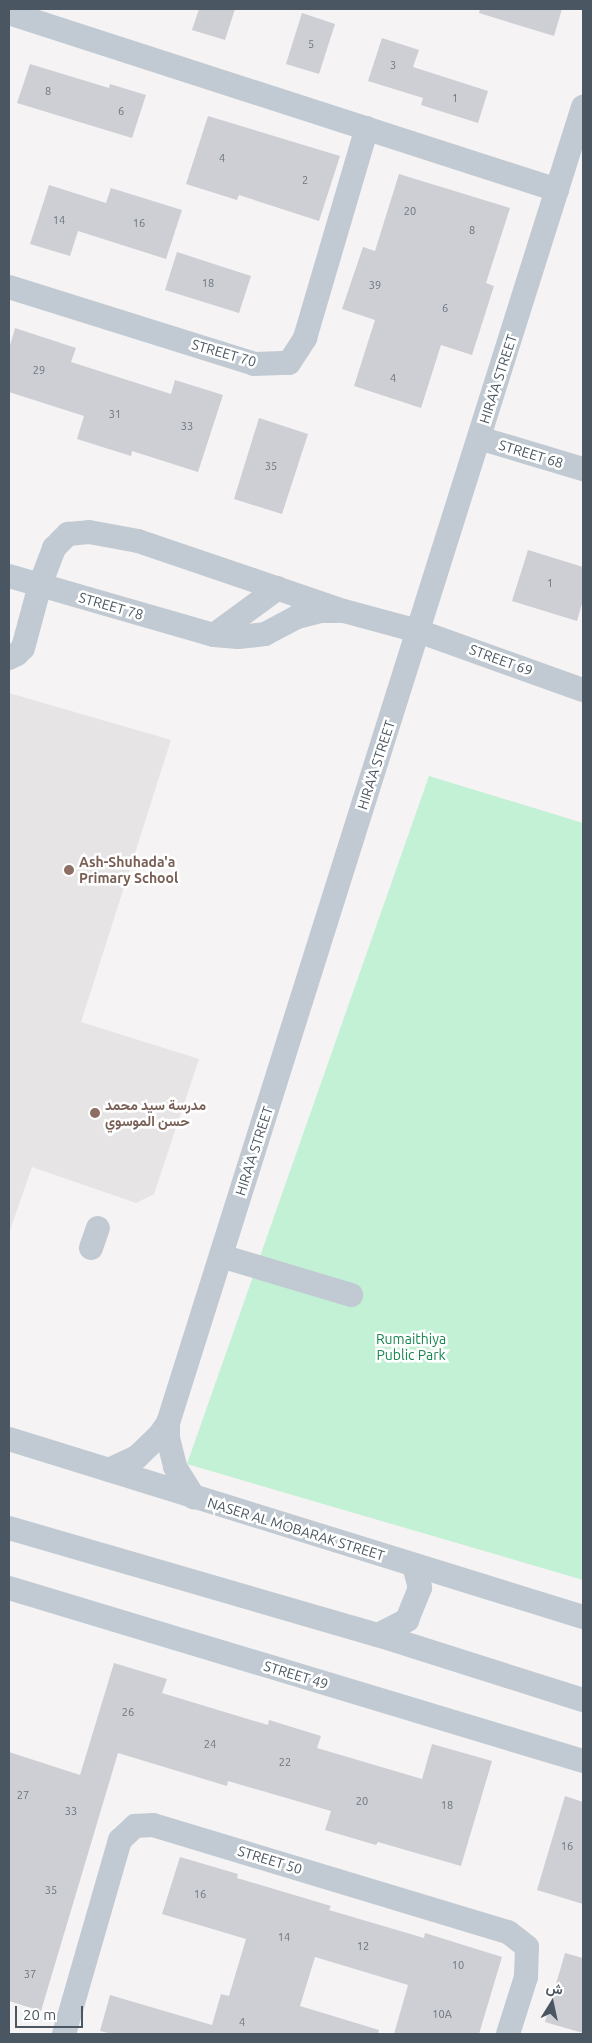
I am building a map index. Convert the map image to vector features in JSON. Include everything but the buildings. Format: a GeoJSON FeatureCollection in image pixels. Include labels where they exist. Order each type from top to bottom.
{"type":"FeatureCollection","features":[{"type":"Feature","properties":{"kind":"street"},"geometry":{"type":"LineString","coordinates":[[9,12],[557,190]]}},
{"type":"Feature","properties":{"kind":"street","name":"HIRA'A STREET"},"geometry":{"type":"LineString","coordinates":[[109,1470],[143,1452],[159,1436],[168,1423],[583,107]]}},
{"type":"Feature","properties":{"kind":"street","name":"STREET 70"},"geometry":{"type":"LineString","coordinates":[[9,287],[254,364],[289,363],[305,338],[367,128]]}},
{"type":"Feature","properties":{"kind":"street","name":"STREET 68"},"geometry":{"type":"LineString","coordinates":[[479,438],[583,469]]}},
{"type":"Feature","properties":{"kind":"street","name":"STREET 78"},"geometry":{"type":"LineString","coordinates":[[9,658],[23,648],[40,585],[54,548],[68,534],[89,532],[138,541],[344,611],[418,631]]}},
{"type":"Feature","properties":{"kind":"street","name":"STREET 78"},"geometry":{"type":"LineString","coordinates":[[9,576],[214,635],[238,637],[265,634],[297,617],[321,611],[344,611]]}},
{"type":"Feature","properties":{"kind":"street"},"geometry":{"type":"LineString","coordinates":[[214,635],[278,588]]}},
{"type":"Feature","properties":{"kind":"street","name":"STREET 69"},"geometry":{"type":"LineString","coordinates":[[418,631],[583,690]]}},
{"type":"Feature","properties":{"kind":"street"},"geometry":{"type":"LineString","coordinates":[[221,1256],[351,1295]]}},
{"type":"Feature","properties":{"kind":"street","name":"HIRA'A STREET"},"geometry":{"type":"LineString","coordinates":[[168,1423],[168,1438],[175,1467],[194,1497]]}},
{"type":"Feature","properties":{"kind":"street","name":"NASER AL MOBARAK STREET"},"geometry":{"type":"LineString","coordinates":[[9,1439],[583,1617]]}},
{"type":"Feature","properties":{"kind":"street"},"geometry":{"type":"LineString","coordinates":[[9,1528],[378,1635],[583,1700]]}},
{"type":"Feature","properties":{"kind":"street"},"geometry":{"type":"LineString","coordinates":[[378,1635],[407,1620],[420,1588],[414,1565]]}},
{"type":"Feature","properties":{"kind":"street","name":"STREET 49"},"geometry":{"type":"LineString","coordinates":[[9,1588],[583,1762]]}},
{"type":"Feature","properties":{"kind":"street","name":"STREET 50"},"geometry":{"type":"LineString","coordinates":[[64,2034],[120,1840],[135,1826],[154,1825],[508,1932],[527,1947],[526,1977],[508,2034]]}},
{"type":"Feature","properties":{"kind":"shaded area"},"geometry":{"type":"Polygon","coordinates":[[[9,693],[171,740],[81,1022],[199,1059],[154,1194],[136,1203],[32,1167],[9,1233],[9,693]]]}},
{"type":"Feature","properties":{"kind":"green space","name":"Rumaithiya Public Park"},"geometry":{"type":"Polygon","coordinates":[[[429,776],[583,823],[583,1580],[187,1464],[429,776]]]}},
{"type":"Feature","properties":{"kind":"place","name":"Ash-Shuhada'a Primary School"},"geometry":{"type":"Point","coordinates":[69,870]}},
{"type":"Feature","properties":{"kind":"place","name":"مدرسة سيد محمد حسن الموسوي"},"geometry":{"type":"Point","coordinates":[95,1113]}}]}
